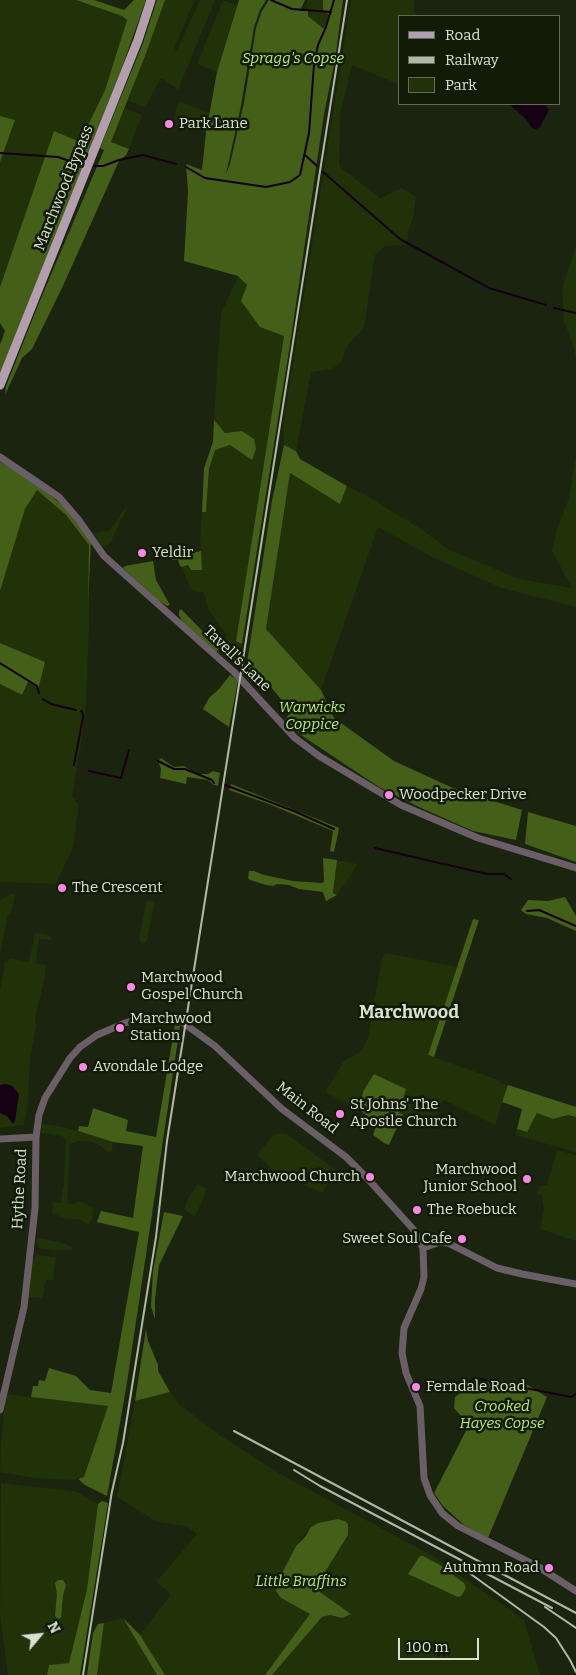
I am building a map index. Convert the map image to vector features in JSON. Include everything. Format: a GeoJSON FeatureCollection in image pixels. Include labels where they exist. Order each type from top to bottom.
{"type":"FeatureCollection","features":[{"type":"Feature","properties":{"kind":"main road","name":"Marchwood Bypass"},"geometry":{"type":"LineString","coordinates":[[0,385],[138,40],[151,0]]}},
{"type":"Feature","properties":{"kind":"street","name":"Tavell's Lane"},"geometry":{"type":"LineString","coordinates":[[0,457],[59,497],[74,513],[104,556],[234,672],[295,738],[319,756],[401,805],[470,835],[576,868]]}},
{"type":"Feature","properties":{"kind":"street","name":"Hythe Road"},"geometry":{"type":"LineString","coordinates":[[0,1410],[24,1307],[35,1208],[36,1137],[39,1116],[46,1098],[66,1064],[80,1046],[104,1032],[142,1018]]}},
{"type":"Feature","properties":{"kind":"street","name":"Main Road"},"geometry":{"type":"LineString","coordinates":[[142,1018],[160,1018],[182,1022],[215,1046],[282,1109],[336,1148],[360,1170],[408,1222],[419,1237],[423,1248]]}},
{"type":"Feature","properties":{"kind":"street"},"geometry":{"type":"LineString","coordinates":[[0,1139],[36,1137]]}},
{"type":"Feature","properties":{"kind":"street"},"geometry":{"type":"LineString","coordinates":[[576,1284],[497,1268],[448,1243],[440,1242],[423,1248],[424,1277],[421,1289],[404,1328],[401,1344],[404,1368],[418,1400],[422,1426],[424,1478],[430,1495],[438,1509],[458,1526],[537,1566],[576,1591]]}},
{"type":"Feature","properties":{"kind":"green space"},"geometry":{"type":"Polygon","coordinates":[[[0,0],[76,0],[123,16],[127,20],[105,90],[80,143],[54,131],[0,287],[0,161],[15,120],[0,116],[0,0]]]}},
{"type":"Feature","properties":{"kind":"green space"},"geometry":{"type":"Polygon","coordinates":[[[76,0],[94,0],[124,10],[134,0],[146,0],[121,70],[0,375],[0,345],[5,331],[0,323],[0,287],[54,131],[80,142],[105,90],[127,20],[122,16],[76,0]]]}},
{"type":"Feature","properties":{"kind":"green space"},"geometry":{"type":"Polygon","coordinates":[[[157,0],[165,0],[111,142],[129,149],[126,155],[119,161],[62,288],[32,349],[22,358],[5,395],[6,386],[39,303],[104,150],[100,148],[143,43],[157,0]]]}},
{"type":"Feature","properties":{"kind":"green space"},"geometry":{"type":"Polygon","coordinates":[[[165,0],[195,0],[173,50],[176,52],[200,0],[215,0],[178,90],[161,78],[145,108],[128,100],[165,0]]]}},
{"type":"Feature","properties":{"kind":"green space"},"geometry":{"type":"Polygon","coordinates":[[[223,0],[237,5],[217,72],[197,64],[223,0]]]}},
{"type":"Feature","properties":{"kind":"green space","name":"Spragg's Copse"},"geometry":{"type":"Polygon","coordinates":[[[239,0],[266,0],[254,27],[241,106],[226,174],[244,103],[256,28],[262,11],[269,0],[305,0],[300,11],[308,11],[308,16],[324,29],[329,15],[323,10],[323,0],[343,0],[242,644],[236,641],[284,336],[260,327],[241,301],[247,285],[238,276],[184,261],[188,191],[186,164],[202,170],[206,132],[217,72],[239,0]]]}},
{"type":"Feature","properties":{"kind":"green space"},"geometry":{"type":"Polygon","coordinates":[[[307,0],[323,0],[323,10],[329,15],[324,29],[308,16],[307,0]]]}},
{"type":"Feature","properties":{"kind":"green space"},"geometry":{"type":"Polygon","coordinates":[[[351,0],[414,0],[414,12],[417,15],[398,15],[398,84],[352,65],[340,115],[339,166],[380,198],[401,188],[416,196],[406,245],[385,246],[375,255],[364,328],[348,344],[341,363],[332,369],[311,372],[296,451],[284,445],[283,426],[351,0]]]}},
{"type":"Feature","properties":{"kind":"green space"},"geometry":{"type":"Polygon","coordinates":[[[179,101],[210,113],[206,132],[177,129],[175,113],[179,101]]]}},
{"type":"Feature","properties":{"kind":"green space"},"geometry":{"type":"Polygon","coordinates":[[[125,108],[142,115],[129,149],[111,142],[125,108]]]}},
{"type":"Feature","properties":{"kind":"green space"},"geometry":{"type":"Polygon","coordinates":[[[0,116],[15,120],[0,162],[0,116]]]}},
{"type":"Feature","properties":{"kind":"green space"},"geometry":{"type":"Polygon","coordinates":[[[576,246],[576,358],[564,321],[562,289],[576,246]]]}},
{"type":"Feature","properties":{"kind":"green space"},"geometry":{"type":"Polygon","coordinates":[[[238,276],[247,285],[284,336],[236,641],[242,644],[238,669],[217,651],[227,636],[208,609],[204,592],[197,592],[190,588],[182,567],[188,565],[202,569],[200,541],[202,512],[206,512],[209,469],[215,450],[230,445],[256,449],[253,439],[242,431],[225,433],[214,420],[221,314],[238,276]]]}},
{"type":"Feature","properties":{"kind":"green space"},"geometry":{"type":"Polygon","coordinates":[[[214,420],[225,433],[242,431],[254,439],[256,449],[252,460],[230,445],[215,450],[209,469],[206,512],[202,512],[204,468],[213,442],[214,420]]]}},
{"type":"Feature","properties":{"kind":"green space","name":"Warwicks Coppice"},"geometry":{"type":"Polygon","coordinates":[[[284,445],[296,451],[300,459],[347,486],[340,504],[290,473],[266,629],[321,690],[334,718],[394,761],[453,788],[522,810],[516,840],[473,831],[379,787],[301,735],[285,720],[291,711],[259,673],[251,682],[245,676],[272,501],[284,445]]]}},
{"type":"Feature","properties":{"kind":"green space"},"geometry":{"type":"Polygon","coordinates":[[[576,455],[576,607],[501,588],[432,557],[378,527],[321,690],[266,629],[290,473],[339,503],[347,486],[418,527],[448,549],[519,579],[572,588],[552,551],[557,529],[569,498],[576,455]]]}},
{"type":"Feature","properties":{"kind":"green space"},"geometry":{"type":"Polygon","coordinates":[[[0,462],[29,477],[64,507],[91,540],[88,604],[89,545],[66,515],[37,490],[25,509],[0,591],[0,462]]]}},
{"type":"Feature","properties":{"kind":"green space"},"geometry":{"type":"Polygon","coordinates":[[[37,489],[66,515],[89,545],[89,630],[86,703],[72,797],[79,804],[73,847],[56,884],[0,882],[0,684],[22,695],[28,682],[38,688],[45,662],[0,643],[0,591],[25,509],[37,489]]]}},
{"type":"Feature","properties":{"kind":"green space"},"geometry":{"type":"Polygon","coordinates":[[[125,508],[127,508],[111,541],[107,546],[102,546],[94,533],[110,530],[125,508]]]}},
{"type":"Feature","properties":{"kind":"green space"},"geometry":{"type":"Polygon","coordinates":[[[201,551],[202,570],[191,570],[188,565],[182,567],[178,560],[172,560],[172,557],[201,551]]]}},
{"type":"Feature","properties":{"kind":"green space"},"geometry":{"type":"Polygon","coordinates":[[[153,561],[156,580],[170,605],[167,606],[158,600],[123,568],[153,561]]]}},
{"type":"Feature","properties":{"kind":"green space"},"geometry":{"type":"Polygon","coordinates":[[[181,609],[219,648],[216,653],[182,621],[179,615],[181,609]]]}},
{"type":"Feature","properties":{"kind":"green space"},"geometry":{"type":"Polygon","coordinates":[[[0,643],[45,662],[38,690],[37,686],[28,682],[22,695],[0,684],[0,643]]]}},
{"type":"Feature","properties":{"kind":"green space"},"geometry":{"type":"Polygon","coordinates":[[[230,675],[238,681],[229,727],[203,709],[209,698],[230,675]]]}},
{"type":"Feature","properties":{"kind":"green space"},"geometry":{"type":"Polygon","coordinates":[[[161,758],[174,767],[184,766],[197,774],[208,774],[213,771],[220,773],[218,786],[208,780],[187,777],[186,784],[160,778],[161,769],[158,761],[161,758]]]}},
{"type":"Feature","properties":{"kind":"green space"},"geometry":{"type":"Polygon","coordinates":[[[231,784],[339,828],[334,852],[330,851],[333,831],[269,804],[229,790],[231,784]]]}},
{"type":"Feature","properties":{"kind":"green space"},"geometry":{"type":"Polygon","coordinates":[[[528,812],[576,826],[576,862],[525,844],[528,812]]]}},
{"type":"Feature","properties":{"kind":"green space"},"geometry":{"type":"Polygon","coordinates":[[[323,858],[337,860],[333,893],[337,895],[326,901],[323,892],[299,889],[289,885],[266,885],[248,878],[249,871],[254,871],[293,881],[322,883],[324,882],[323,858]]]}},
{"type":"Feature","properties":{"kind":"green space"},"geometry":{"type":"Polygon","coordinates":[[[337,860],[357,864],[337,895],[333,893],[337,860]]]}},
{"type":"Feature","properties":{"kind":"green space"},"geometry":{"type":"Polygon","coordinates":[[[13,893],[15,894],[11,915],[8,915],[0,955],[0,900],[13,893]]]}},
{"type":"Feature","properties":{"kind":"green space"},"geometry":{"type":"Polygon","coordinates":[[[565,897],[576,916],[576,931],[547,918],[526,914],[521,910],[528,900],[548,901],[565,897]]]}},
{"type":"Feature","properties":{"kind":"green space"},"geometry":{"type":"Polygon","coordinates":[[[149,900],[154,902],[154,906],[147,941],[143,944],[139,940],[146,902],[149,900]]]}},
{"type":"Feature","properties":{"kind":"green space"},"geometry":{"type":"Polygon","coordinates":[[[473,919],[479,920],[434,1057],[428,1055],[473,919]]]}},
{"type":"Feature","properties":{"kind":"green space"},"geometry":{"type":"Polygon","coordinates":[[[35,932],[51,936],[52,940],[39,939],[36,963],[46,965],[35,1019],[36,1026],[30,1058],[28,1102],[24,1125],[0,1128],[0,990],[5,961],[8,962],[9,958],[29,962],[35,932]]]}},
{"type":"Feature","properties":{"kind":"green space"},"geometry":{"type":"Polygon","coordinates":[[[386,953],[457,967],[428,1055],[508,1085],[495,1125],[444,1100],[440,1104],[433,1124],[398,1113],[361,1097],[358,1109],[325,1092],[344,1061],[360,1052],[368,1038],[382,958],[386,953]]]}},
{"type":"Feature","properties":{"kind":"green space"},"geometry":{"type":"Polygon","coordinates":[[[175,1025],[180,1026],[126,1389],[107,1496],[85,1485],[78,1479],[84,1477],[108,1406],[31,1397],[33,1386],[38,1386],[39,1380],[45,1381],[49,1368],[76,1376],[90,1390],[111,1393],[139,1232],[97,1222],[101,1211],[133,1218],[143,1146],[113,1142],[78,1131],[79,1126],[88,1127],[93,1108],[128,1120],[126,1131],[156,1137],[175,1025]]]}},
{"type":"Feature","properties":{"kind":"green space"},"geometry":{"type":"Polygon","coordinates":[[[374,1074],[406,1089],[399,1113],[403,1114],[389,1145],[373,1135],[377,1123],[358,1109],[364,1090],[374,1074]]]}},
{"type":"Feature","properties":{"kind":"green space"},"geometry":{"type":"Polygon","coordinates":[[[508,1085],[576,1107],[576,1117],[568,1115],[553,1119],[537,1113],[527,1132],[517,1129],[522,1109],[502,1102],[508,1085]]]}},
{"type":"Feature","properties":{"kind":"green space"},"geometry":{"type":"Polygon","coordinates":[[[537,1113],[553,1119],[568,1115],[576,1117],[576,1152],[515,1135],[517,1129],[527,1132],[537,1113]]]}},
{"type":"Feature","properties":{"kind":"green space"},"geometry":{"type":"Polygon","coordinates":[[[42,1124],[64,1127],[113,1142],[112,1150],[109,1153],[93,1142],[79,1141],[70,1144],[67,1200],[68,1203],[72,1204],[79,1201],[94,1208],[92,1220],[88,1225],[81,1220],[63,1218],[52,1213],[53,1203],[61,1203],[66,1140],[62,1136],[41,1133],[42,1124]]]}},
{"type":"Feature","properties":{"kind":"green space"},"geometry":{"type":"Polygon","coordinates":[[[279,1133],[287,1134],[336,1170],[322,1193],[277,1175],[257,1154],[274,1135],[279,1133]]]}},
{"type":"Feature","properties":{"kind":"green space"},"geometry":{"type":"Polygon","coordinates":[[[557,1150],[576,1155],[576,1241],[540,1229],[544,1210],[542,1196],[537,1193],[540,1186],[547,1185],[557,1150]]]}},
{"type":"Feature","properties":{"kind":"green space"},"geometry":{"type":"Polygon","coordinates":[[[197,1184],[207,1189],[195,1217],[185,1210],[186,1203],[197,1184]]]}},
{"type":"Feature","properties":{"kind":"green space"},"geometry":{"type":"Polygon","coordinates":[[[164,1212],[183,1216],[159,1265],[155,1319],[151,1307],[153,1271],[164,1212]]]}},
{"type":"Feature","properties":{"kind":"green space"},"geometry":{"type":"Polygon","coordinates":[[[37,1238],[60,1242],[70,1246],[72,1250],[39,1248],[37,1238]]]}},
{"type":"Feature","properties":{"kind":"green space"},"geometry":{"type":"Polygon","coordinates":[[[37,1255],[56,1257],[53,1280],[46,1280],[42,1298],[28,1297],[32,1261],[37,1255]]]}},
{"type":"Feature","properties":{"kind":"green space"},"geometry":{"type":"Polygon","coordinates":[[[146,1329],[148,1341],[158,1365],[158,1371],[170,1392],[135,1401],[146,1329]]]}},
{"type":"Feature","properties":{"kind":"green space","name":"Crooked Hayes Copse"},"geometry":{"type":"Polygon","coordinates":[[[489,1379],[526,1384],[547,1397],[488,1538],[464,1525],[443,1506],[434,1493],[469,1425],[454,1408],[455,1397],[470,1386],[489,1379]]]}},
{"type":"Feature","properties":{"kind":"green space"},"geometry":{"type":"Polygon","coordinates":[[[170,1392],[179,1404],[218,1434],[282,1475],[433,1556],[524,1620],[540,1675],[272,1675],[322,1617],[330,1615],[342,1618],[351,1614],[320,1592],[325,1572],[348,1535],[348,1524],[338,1519],[318,1523],[306,1533],[296,1546],[278,1583],[276,1591],[281,1598],[311,1614],[265,1675],[165,1675],[140,1635],[171,1594],[156,1582],[197,1534],[186,1526],[157,1522],[117,1497],[135,1401],[170,1392]]]}},
{"type":"Feature","properties":{"kind":"green space"},"geometry":{"type":"Polygon","coordinates":[[[6,1394],[108,1406],[84,1477],[73,1480],[35,1478],[0,1472],[6,1394]]]}},
{"type":"Feature","properties":{"kind":"green space"},"geometry":{"type":"Polygon","coordinates":[[[1,1483],[75,1491],[98,1504],[87,1589],[69,1663],[49,1665],[47,1675],[8,1675],[0,1614],[1,1483]]]}},
{"type":"Feature","properties":{"kind":"green space"},"geometry":{"type":"Polygon","coordinates":[[[102,1501],[108,1503],[80,1675],[47,1675],[49,1665],[69,1663],[87,1589],[98,1504],[102,1501]]]}},
{"type":"Feature","properties":{"kind":"green space","name":"Little Braffins"},"geometry":{"type":"Polygon","coordinates":[[[338,1519],[348,1524],[348,1535],[325,1572],[320,1592],[351,1614],[342,1618],[330,1615],[322,1617],[272,1675],[265,1675],[310,1614],[281,1598],[276,1591],[280,1577],[296,1546],[311,1527],[318,1523],[338,1519]]]}},
{"type":"Feature","properties":{"kind":"green space"},"geometry":{"type":"Polygon","coordinates":[[[420,1556],[440,1565],[464,1583],[466,1588],[461,1596],[458,1597],[408,1574],[420,1556]]]}},
{"type":"Feature","properties":{"kind":"green space"},"geometry":{"type":"Polygon","coordinates":[[[58,1580],[63,1580],[66,1585],[61,1617],[59,1619],[55,1615],[57,1594],[55,1583],[58,1580]]]}},
{"type":"Feature","properties":{"kind":"green space"},"geometry":{"type":"Polygon","coordinates":[[[123,1618],[157,1675],[97,1675],[104,1623],[123,1618]]]}},
{"type":"Feature","properties":{"kind":"green space"},"geometry":{"type":"Polygon","coordinates":[[[123,1618],[140,1635],[165,1675],[157,1675],[123,1618]]]}},
{"type":"Feature","properties":{"kind":"green space"},"geometry":{"type":"Polygon","coordinates":[[[104,1623],[97,1675],[87,1675],[93,1633],[98,1624],[104,1623]]]}},
{"type":"Feature","properties":{"kind":"shaded area"},"geometry":{"type":"Polygon","coordinates":[[[510,105],[545,105],[549,110],[540,127],[536,129],[532,128],[526,119],[510,105]]]}},
{"type":"Feature","properties":{"kind":"shaded area"},"geometry":{"type":"Polygon","coordinates":[[[0,1085],[12,1086],[19,1094],[13,1124],[7,1116],[0,1113],[0,1085]]]}},
{"type":"Feature","properties":{"kind":"waterway"},"geometry":{"type":"LineString","coordinates":[[271,0],[292,9],[331,12]]}},
{"type":"Feature","properties":{"kind":"waterway"},"geometry":{"type":"LineString","coordinates":[[186,167],[205,178],[266,187],[290,182],[300,175],[309,133],[314,64],[318,45],[326,27],[334,0]]}},
{"type":"Feature","properties":{"kind":"waterway"},"geometry":{"type":"LineString","coordinates":[[0,153],[58,157],[84,165]]}},
{"type":"Feature","properties":{"kind":"waterway"},"geometry":{"type":"LineString","coordinates":[[91,166],[103,166],[119,160],[143,155],[176,164]]}},
{"type":"Feature","properties":{"kind":"waterway"},"geometry":{"type":"LineString","coordinates":[[305,155],[317,166]]}},
{"type":"Feature","properties":{"kind":"waterway"},"geometry":{"type":"LineString","coordinates":[[323,172],[400,239],[489,288],[546,305]]}},
{"type":"Feature","properties":{"kind":"waterway"},"geometry":{"type":"LineString","coordinates":[[554,308],[576,313]]}},
{"type":"Feature","properties":{"kind":"waterway"},"geometry":{"type":"LineString","coordinates":[[0,663],[37,686],[39,693]]}},
{"type":"Feature","properties":{"kind":"waterway"},"geometry":{"type":"LineString","coordinates":[[43,699],[51,704],[76,710]]}},
{"type":"Feature","properties":{"kind":"waterway"},"geometry":{"type":"LineString","coordinates":[[74,765],[83,717],[81,711]]}},
{"type":"Feature","properties":{"kind":"waterway"},"geometry":{"type":"LineString","coordinates":[[89,771],[121,778],[129,750]]}},
{"type":"Feature","properties":{"kind":"waterway"},"geometry":{"type":"LineString","coordinates":[[158,761],[174,769],[185,769],[212,780],[214,783]]}},
{"type":"Feature","properties":{"kind":"waterway"},"geometry":{"type":"LineString","coordinates":[[225,785],[294,811],[334,829]]}},
{"type":"Feature","properties":{"kind":"waterway"},"geometry":{"type":"LineString","coordinates":[[375,848],[487,874],[504,874],[511,879]]}},
{"type":"Feature","properties":{"kind":"waterway"},"geometry":{"type":"LineString","coordinates":[[527,911],[539,910],[576,926]]}},
{"type":"Feature","properties":{"kind":"waterway"},"geometry":{"type":"LineString","coordinates":[[463,1386],[475,1378],[571,1397],[576,1394]]}},
{"type":"Feature","properties":{"kind":"railway"},"geometry":{"type":"LineString","coordinates":[[111,1496],[123,1443],[156,1237],[167,1141],[347,0]]}},
{"type":"Feature","properties":{"kind":"railway"},"geometry":{"type":"LineString","coordinates":[[234,1431],[576,1613]]}},
{"type":"Feature","properties":{"kind":"railway"},"geometry":{"type":"LineString","coordinates":[[294,1470],[320,1486],[552,1608]]}},
{"type":"Feature","properties":{"kind":"railway"},"geometry":{"type":"LineString","coordinates":[[83,1675],[112,1491]]}},
{"type":"Feature","properties":{"kind":"railway"},"geometry":{"type":"LineString","coordinates":[[461,1567],[544,1627],[556,1638],[576,1672]]}},
{"type":"Feature","properties":{"kind":"railway"},"geometry":{"type":"LineString","coordinates":[[545,1607],[576,1628]]}},
{"type":"Feature","properties":{"kind":"place","name":"Park Lane"},"geometry":{"type":"Point","coordinates":[169,124]}},
{"type":"Feature","properties":{"kind":"place","name":"Yeldir"},"geometry":{"type":"Point","coordinates":[142,553]}},
{"type":"Feature","properties":{"kind":"place","name":"Woodpecker Drive"},"geometry":{"type":"Point","coordinates":[389,795]}},
{"type":"Feature","properties":{"kind":"place","name":"The Crescent"},"geometry":{"type":"Point","coordinates":[62,888]}},
{"type":"Feature","properties":{"kind":"place","name":"Marchwood Gospel Church"},"geometry":{"type":"Point","coordinates":[131,987]}},
{"type":"Feature","properties":{"kind":"place","name":"Marchwood Station"},"geometry":{"type":"Point","coordinates":[120,1028]}},
{"type":"Feature","properties":{"kind":"place","name":"Avondale Lodge"},"geometry":{"type":"Point","coordinates":[83,1067]}},
{"type":"Feature","properties":{"kind":"place","name":"St Johns' The Apostle Church"},"geometry":{"type":"Point","coordinates":[340,1114]}},
{"type":"Feature","properties":{"kind":"place","name":"Marchwood Church"},"geometry":{"type":"Point","coordinates":[370,1177]}},
{"type":"Feature","properties":{"kind":"place","name":"Marchwood Junior School"},"geometry":{"type":"Point","coordinates":[527,1179]}},
{"type":"Feature","properties":{"kind":"place","name":"The Roebuck"},"geometry":{"type":"Point","coordinates":[417,1210]}},
{"type":"Feature","properties":{"kind":"place","name":"Sweet Soul Cafe"},"geometry":{"type":"Point","coordinates":[462,1239]}},
{"type":"Feature","properties":{"kind":"place","name":"Ferndale Road"},"geometry":{"type":"Point","coordinates":[416,1387]}},
{"type":"Feature","properties":{"kind":"place","name":"Autumn Road"},"geometry":{"type":"Point","coordinates":[549,1568]}},
{"type":"Feature","properties":{"kind":"district","name":"Marchwood"},"geometry":{"type":"Point","coordinates":[409,1013]}}]}
